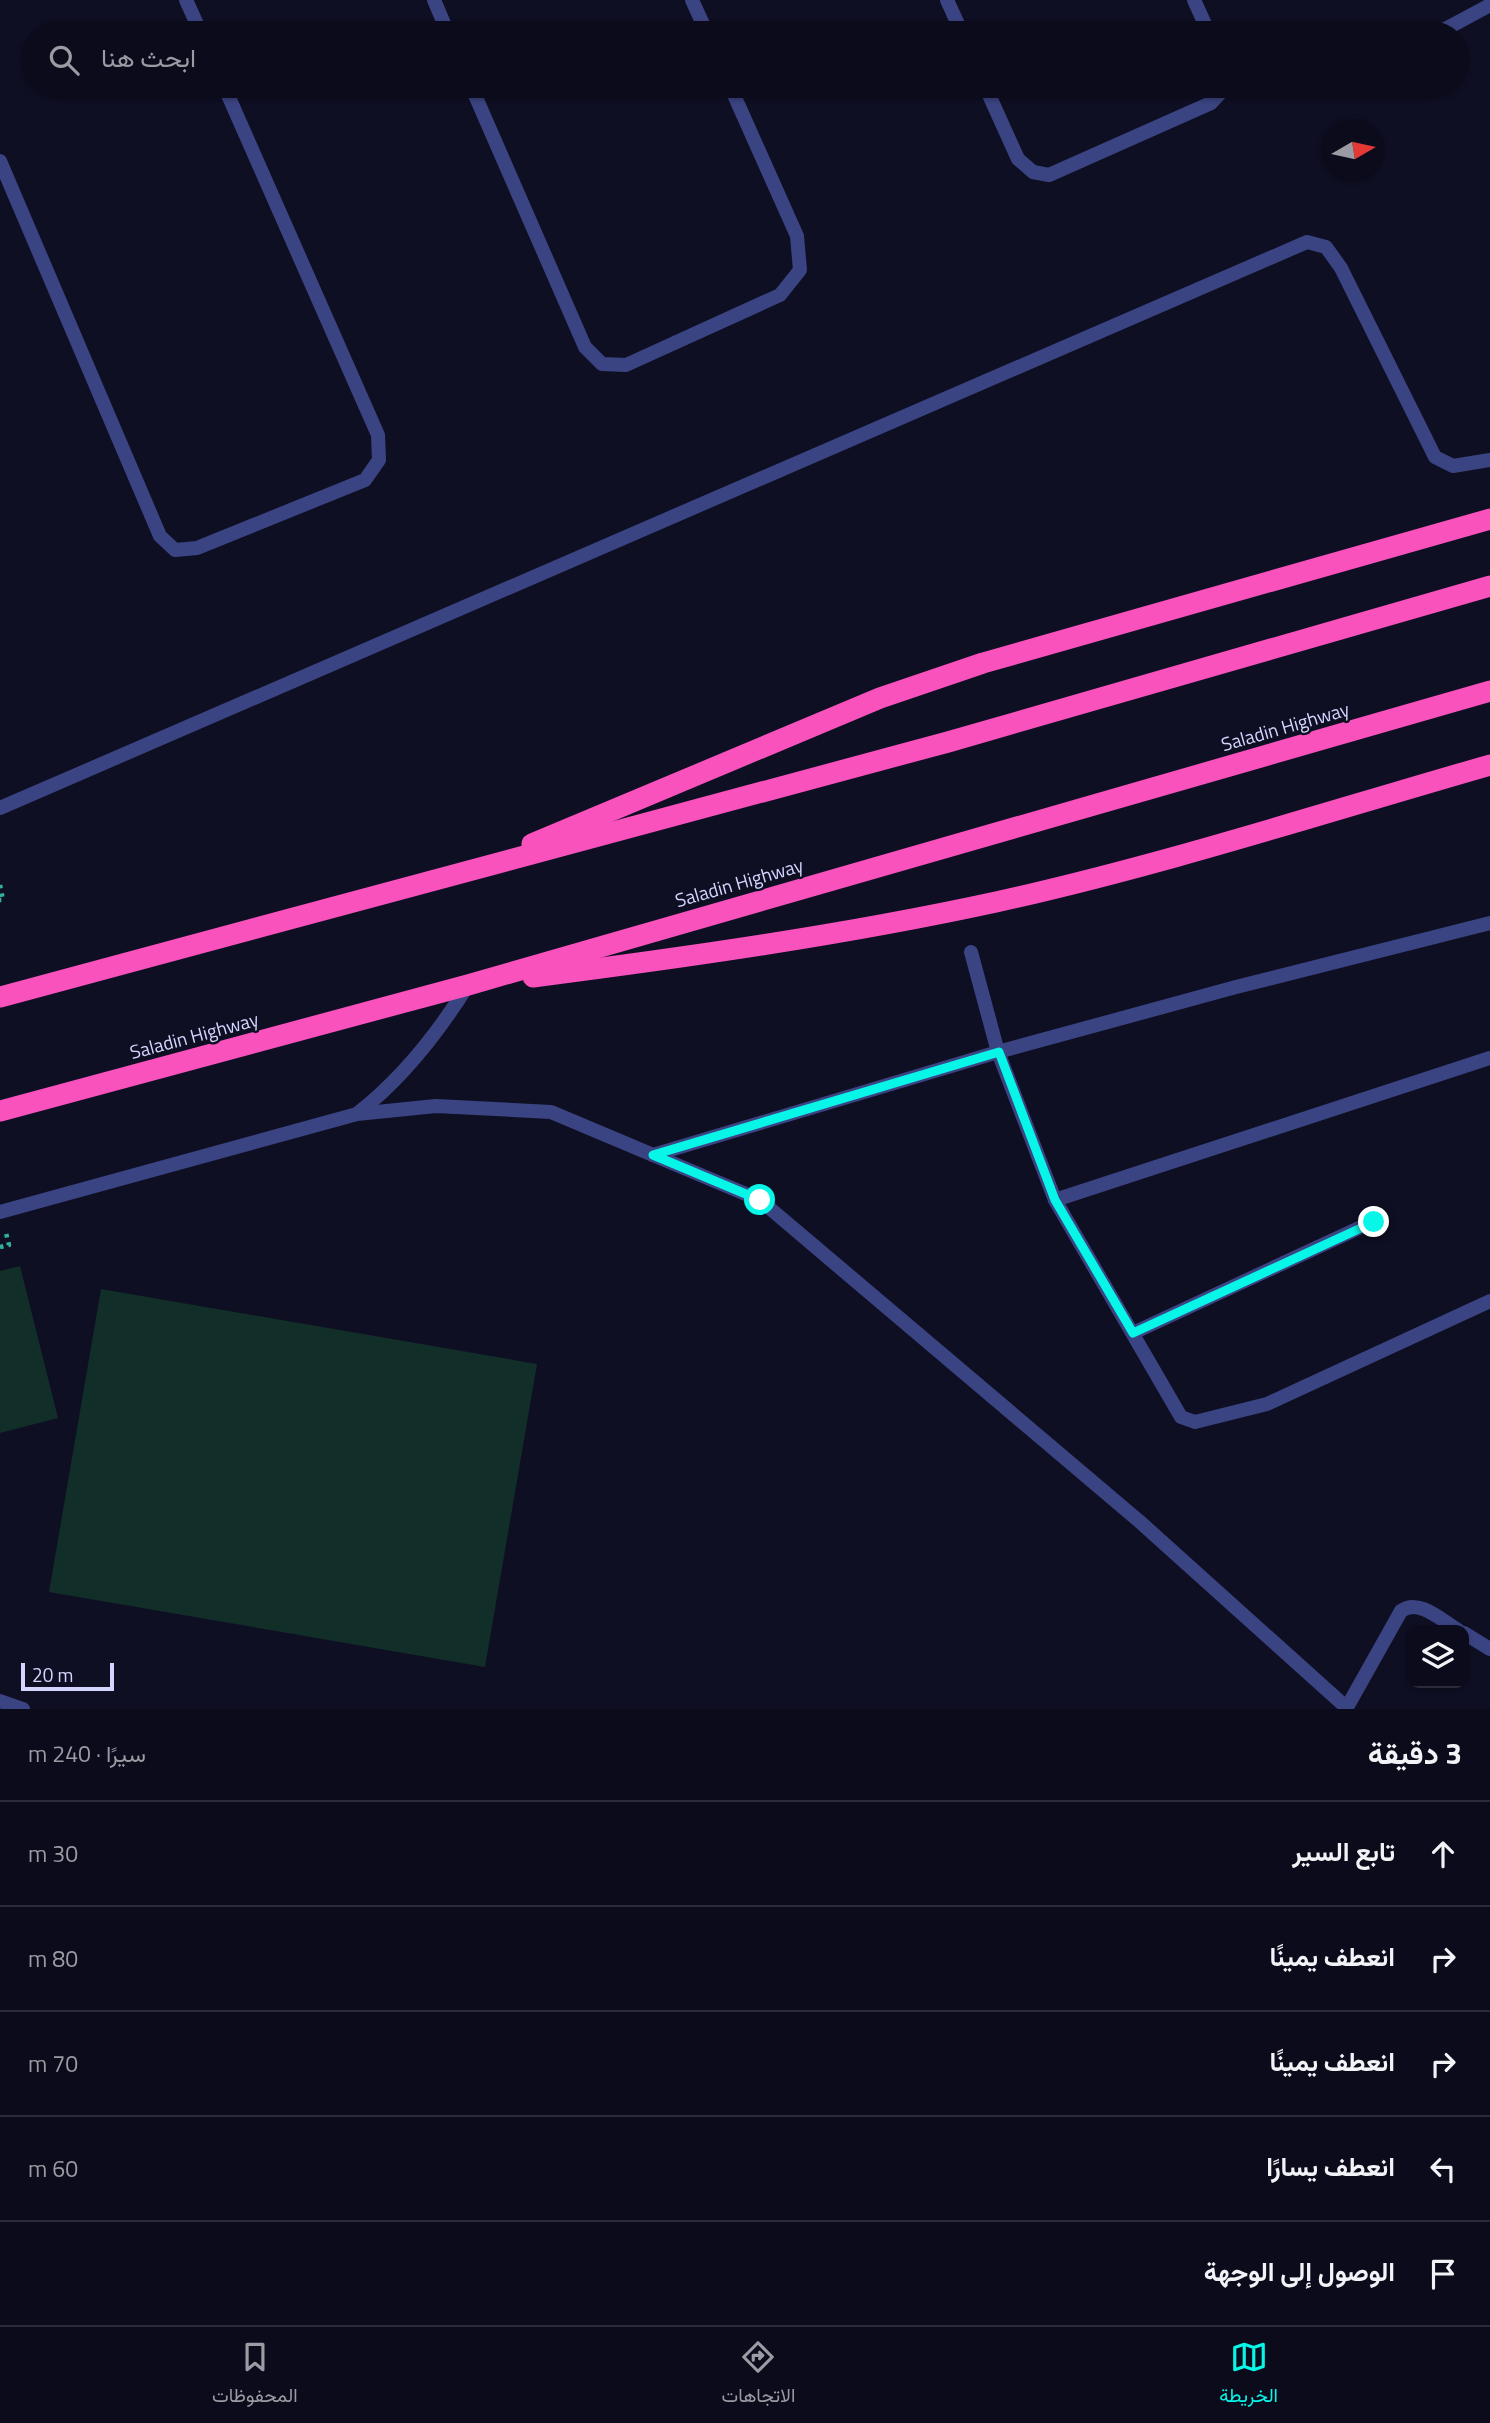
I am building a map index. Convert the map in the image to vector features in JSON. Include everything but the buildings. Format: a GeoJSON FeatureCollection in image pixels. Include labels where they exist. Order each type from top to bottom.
{"type":"FeatureCollection","features":[{"type":"Feature","properties":{"kind":"highway"},"geometry":{"type":"LineString","coordinates":[[479,868],[588,817],[905,689],[982,663],[1490,519]]}},
{"type":"Feature","properties":{"kind":"highway"},"geometry":{"type":"LineString","coordinates":[[0,998],[948,742],[1490,586]]}},
{"type":"Feature","properties":{"kind":"highway","name":"Saladin Highway"},"geometry":{"type":"LineString","coordinates":[[0,1111],[468,985],[1490,691]]}},
{"type":"Feature","properties":{"kind":"highway"},"geometry":{"type":"LineString","coordinates":[[468,985],[626,965],[846,931],[997,901],[1170,857],[1490,765]]}},
{"type":"Feature","properties":{"kind":"street"},"geometry":{"type":"LineString","coordinates":[[186,0],[196,21]]}},
{"type":"Feature","properties":{"kind":"street"},"geometry":{"type":"LineString","coordinates":[[434,0],[443,21]]}},
{"type":"Feature","properties":{"kind":"street"},"geometry":{"type":"LineString","coordinates":[[692,0],[701,21]]}},
{"type":"Feature","properties":{"kind":"street"},"geometry":{"type":"LineString","coordinates":[[947,0],[957,21]]}},
{"type":"Feature","properties":{"kind":"street"},"geometry":{"type":"LineString","coordinates":[[1194,0],[1204,21]]}},
{"type":"Feature","properties":{"kind":"street"},"geometry":{"type":"LineString","coordinates":[[1460,21],[1490,5]]}},
{"type":"Feature","properties":{"kind":"street"},"geometry":{"type":"LineString","coordinates":[[0,160],[160,536],[175,550],[197,548],[365,480],[379,460],[377,435],[229,98]]}},
{"type":"Feature","properties":{"kind":"street"},"geometry":{"type":"LineString","coordinates":[[476,98],[585,347],[602,364],[626,365],[780,295],[800,270],[797,236],[735,98]]}},
{"type":"Feature","properties":{"kind":"street"},"geometry":{"type":"LineString","coordinates":[[990,98],[1018,159],[1033,172],[1049,175],[1211,103],[1216,98]]}},
{"type":"Feature","properties":{"kind":"street"},"geometry":{"type":"LineString","coordinates":[[0,808],[1307,242],[1326,247],[1341,268],[1435,457],[1453,466],[1490,460]]}},
{"type":"Feature","properties":{"kind":"street"},"geometry":{"type":"LineString","coordinates":[[653,1155],[999,1052],[1249,984],[1490,923]]}},
{"type":"Feature","properties":{"kind":"street"},"geometry":{"type":"LineString","coordinates":[[971,952],[999,1052],[1055,1200],[1181,1417],[1195,1422],[1267,1404],[1490,1301]]}},
{"type":"Feature","properties":{"kind":"street"},"geometry":{"type":"LineString","coordinates":[[357,1114],[386,1091],[422,1051],[468,985]]}},
{"type":"Feature","properties":{"kind":"street"},"geometry":{"type":"LineString","coordinates":[[1055,1200],[1490,1058]]}},
{"type":"Feature","properties":{"kind":"street"},"geometry":{"type":"LineString","coordinates":[[0,1212],[357,1114],[436,1106],[551,1112],[760,1200],[1139,1521],[1347,1708],[1401,1611],[1408,1606],[1418,1605],[1450,1625]]}},
{"type":"Feature","properties":{"kind":"street"},"geometry":{"type":"LineString","coordinates":[[1133,1333],[1374,1222]]}},
{"type":"Feature","properties":{"kind":"street"},"geometry":{"type":"LineString","coordinates":[[1469,1636],[1490,1649]]}},
{"type":"Feature","properties":{"kind":"street"},"geometry":{"type":"LineString","coordinates":[[0,1701],[23,1709]]}},
{"type":"Feature","properties":{"kind":"path"},"geometry":{"type":"LineString","coordinates":[[0,885],[3,900],[0,900]]}},
{"type":"Feature","properties":{"kind":"green space"},"geometry":{"type":"Polygon","coordinates":[[[20,1266],[58,1418],[0,1433],[0,1271],[20,1266]]]}},
{"type":"Feature","properties":{"kind":"green space"},"geometry":{"type":"Polygon","coordinates":[[[101,1289],[537,1364],[485,1667],[49,1592],[101,1289]]]}},
{"type":"Feature","properties":{"kind":"route"},"geometry":{"type":"LineString","coordinates":[[760,1200],[653,1155],[999,1052],[1055,1200],[1133,1333],[1374,1222]]}}]}
